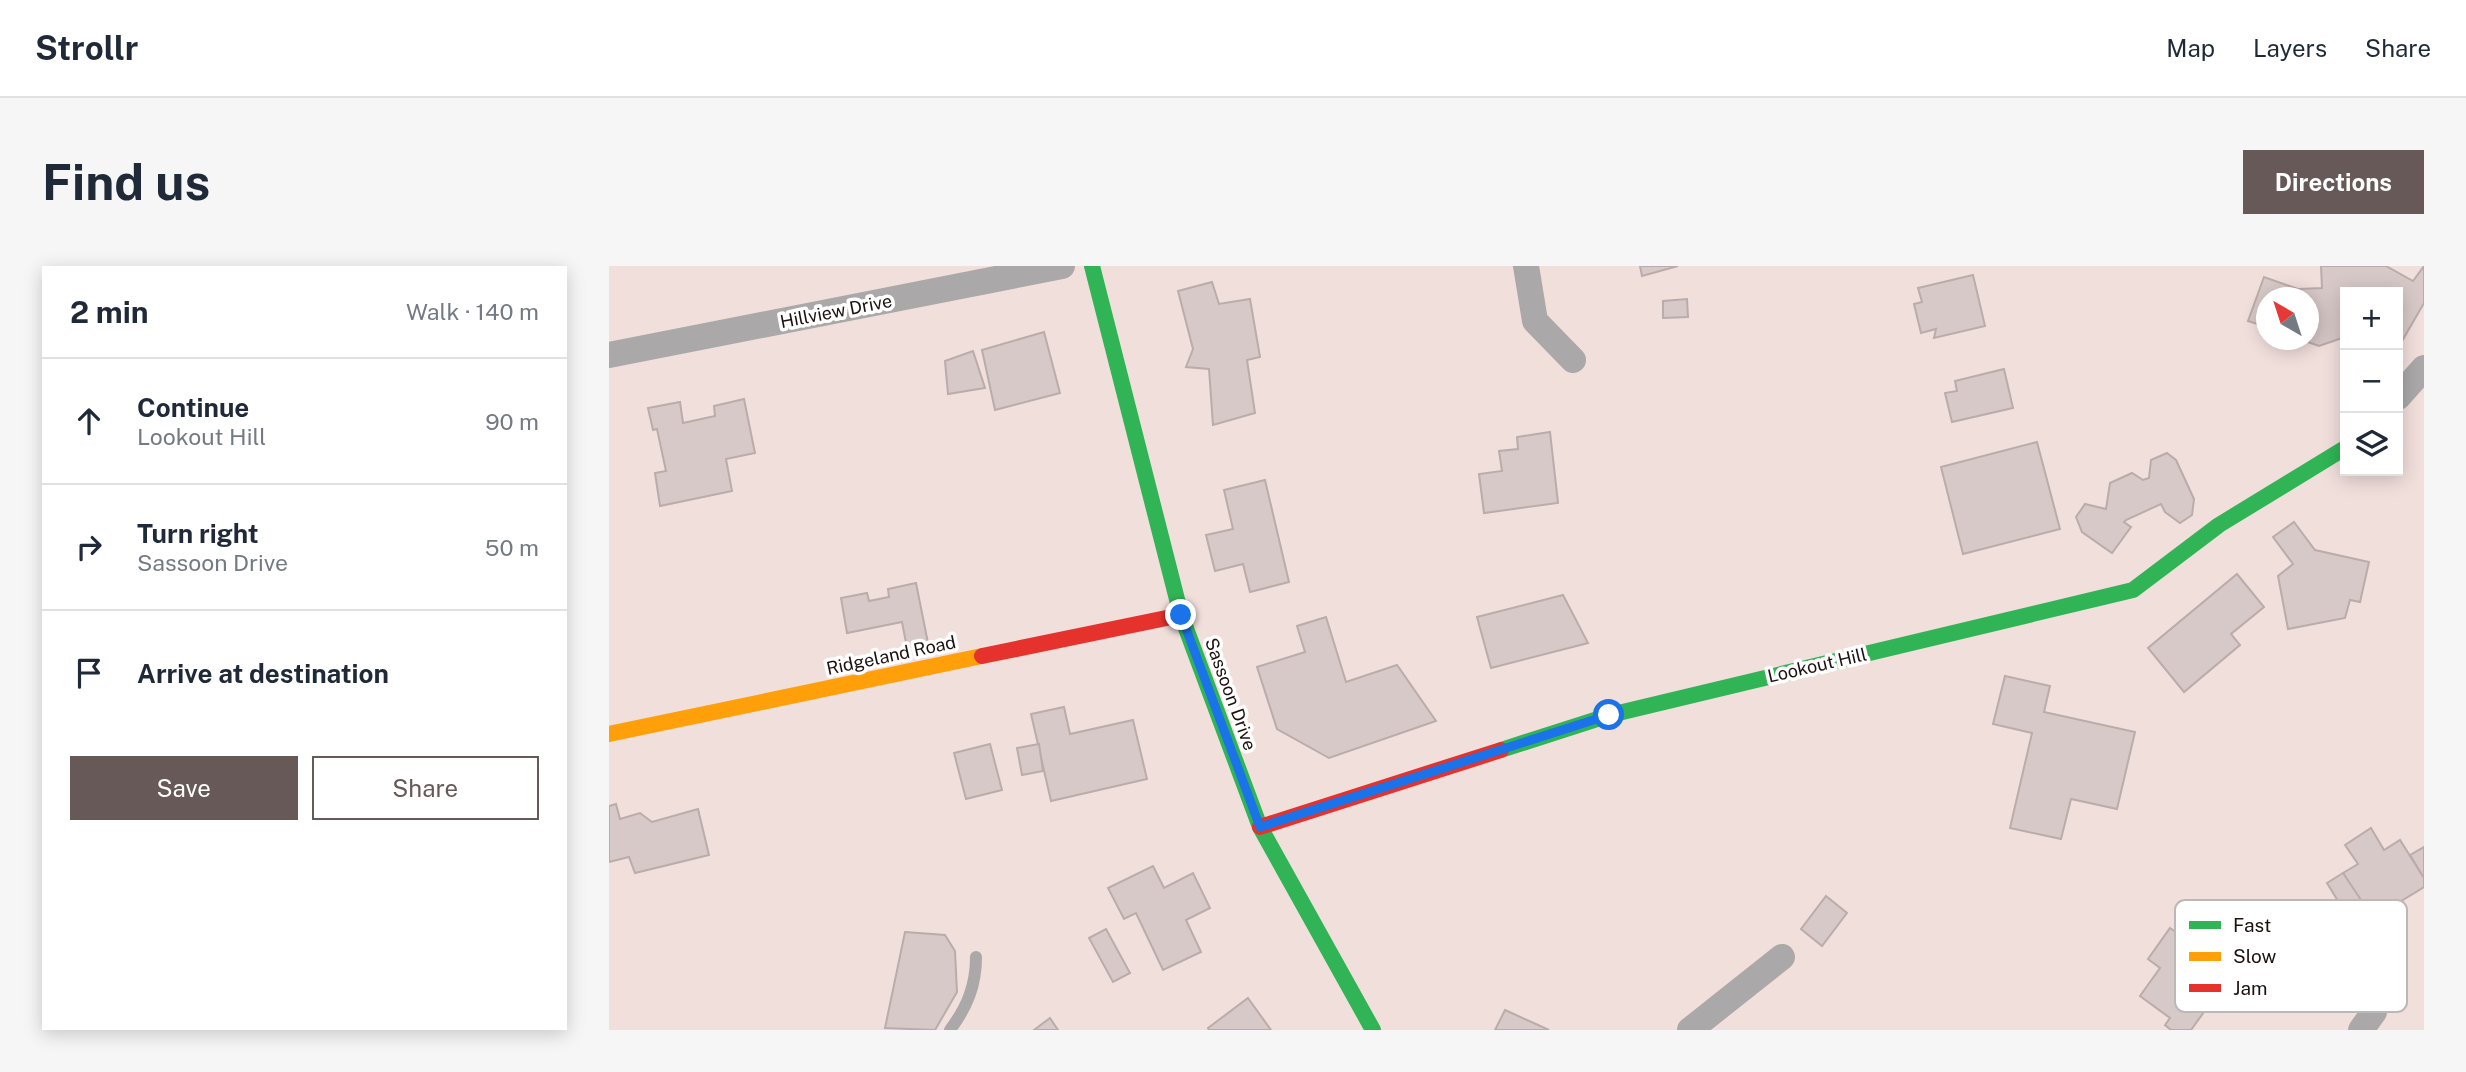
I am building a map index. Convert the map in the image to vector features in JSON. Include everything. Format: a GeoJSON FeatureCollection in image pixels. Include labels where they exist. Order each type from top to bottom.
{"type":"FeatureCollection","features":[{"type":"Feature","properties":{"kind":"street","name":"Hillview Drive"},"geometry":{"type":"LineString","coordinates":[[609,355],[1062,266]]}},
{"type":"Feature","properties":{"kind":"street","name":"Sassoon Drive"},"geometry":{"type":"LineString","coordinates":[[1092,266],[1181,615],[1260,827],[1373,1030]]}},
{"type":"Feature","properties":{"kind":"street"},"geometry":{"type":"LineString","coordinates":[[1526,266],[1535,321],[1573,360]]}},
{"type":"Feature","properties":{"kind":"street"},"geometry":{"type":"LineString","coordinates":[[2403,391],[2424,368]]}},
{"type":"Feature","properties":{"kind":"street","name":"Lookout Hill"},"geometry":{"type":"LineString","coordinates":[[1260,827],[1609,715],[2133,590],[2220,525],[2340,451]]}},
{"type":"Feature","properties":{"kind":"street","name":"Ridgeland Road"},"geometry":{"type":"LineString","coordinates":[[609,734],[1181,615]]}},
{"type":"Feature","properties":{"kind":"street"},"geometry":{"type":"LineString","coordinates":[[1690,1030],[1782,957]]}},
{"type":"Feature","properties":{"kind":"lane"},"geometry":{"type":"LineString","coordinates":[[950,1030],[963,1013],[976,979],[976,957]]}},
{"type":"Feature","properties":{"kind":"building"},"geometry":{"type":"Polygon","coordinates":[[[1640,266],[1678,266],[1642,276],[1640,266]]]}},
{"type":"Feature","properties":{"kind":"building"},"geometry":{"type":"Polygon","coordinates":[[[2321,266],[2386,266],[2413,281],[2424,266],[2424,303],[2403,339],[2403,287],[2340,287],[2340,339],[2319,346],[2319,288],[2322,288],[2321,266]]]}},
{"type":"Feature","properties":{"kind":"building"},"geometry":{"type":"Polygon","coordinates":[[[1973,275],[1985,326],[1934,338],[1936,329],[1921,333],[1914,304],[1922,302],[1918,288],[1973,275]]]}},
{"type":"Feature","properties":{"kind":"building"},"geometry":{"type":"Polygon","coordinates":[[[2264,277],[2292,287],[2260,287],[2264,277]]]}},
{"type":"Feature","properties":{"kind":"building"},"geometry":{"type":"Polygon","coordinates":[[[1212,282],[1219,304],[1250,299],[1260,357],[1247,360],[1255,413],[1213,425],[1209,369],[1186,367],[1193,349],[1178,291],[1212,282]]]}},
{"type":"Feature","properties":{"kind":"building"},"geometry":{"type":"Polygon","coordinates":[[[1687,299],[1688,317],[1663,318],[1663,301],[1687,299]]]}},
{"type":"Feature","properties":{"kind":"building"},"geometry":{"type":"Polygon","coordinates":[[[2256,299],[2256,324],[2248,321],[2256,299]]]}},
{"type":"Feature","properties":{"kind":"building"},"geometry":{"type":"Polygon","coordinates":[[[1044,332],[1060,393],[995,410],[982,350],[1044,332]]]}},
{"type":"Feature","properties":{"kind":"building"},"geometry":{"type":"Polygon","coordinates":[[[973,351],[985,388],[948,394],[945,361],[973,351]]]}},
{"type":"Feature","properties":{"kind":"building"},"geometry":{"type":"Polygon","coordinates":[[[2004,369],[2013,408],[1952,422],[1945,393],[1957,391],[1955,381],[2004,369]]]}},
{"type":"Feature","properties":{"kind":"building"},"geometry":{"type":"Polygon","coordinates":[[[744,399],[755,453],[726,459],[732,491],[660,506],[655,473],[666,471],[657,429],[653,430],[648,408],[680,402],[683,423],[715,416],[714,406],[744,399]]]}},
{"type":"Feature","properties":{"kind":"building"},"geometry":{"type":"Polygon","coordinates":[[[1550,432],[1558,503],[1484,513],[1479,474],[1502,471],[1499,451],[1518,449],[1517,437],[1550,432]]]}},
{"type":"Feature","properties":{"kind":"building"},"geometry":{"type":"Polygon","coordinates":[[[2037,442],[2060,529],[1963,554],[1941,467],[2037,442]]]}},
{"type":"Feature","properties":{"kind":"building"},"geometry":{"type":"Polygon","coordinates":[[[2167,453],[2176,460],[2194,499],[2192,515],[2180,523],[2165,512],[2161,504],[2126,520],[2124,522],[2131,527],[2112,553],[2082,532],[2076,517],[2085,504],[2106,509],[2110,483],[2132,473],[2143,480],[2149,478],[2151,460],[2167,453]]]}},
{"type":"Feature","properties":{"kind":"building"},"geometry":{"type":"Polygon","coordinates":[[[1265,480],[1289,582],[1250,592],[1243,564],[1215,571],[1206,535],[1233,529],[1224,490],[1265,480]]]}},
{"type":"Feature","properties":{"kind":"building"},"geometry":{"type":"Polygon","coordinates":[[[2294,522],[2315,550],[2369,562],[2360,602],[2350,600],[2345,618],[2288,629],[2278,576],[2293,564],[2273,537],[2294,522]]]}},
{"type":"Feature","properties":{"kind":"building"},"geometry":{"type":"Polygon","coordinates":[[[2237,574],[2264,607],[2231,634],[2240,645],[2184,692],[2148,648],[2237,574]]]}},
{"type":"Feature","properties":{"kind":"building"},"geometry":{"type":"Polygon","coordinates":[[[916,583],[928,643],[907,648],[902,622],[847,633],[841,598],[867,593],[869,601],[889,597],[888,589],[916,583]]]}},
{"type":"Feature","properties":{"kind":"building"},"geometry":{"type":"Polygon","coordinates":[[[1563,595],[1588,643],[1491,668],[1477,617],[1563,595]]]}},
{"type":"Feature","properties":{"kind":"building"},"geometry":{"type":"Polygon","coordinates":[[[1326,617],[1346,682],[1397,665],[1436,721],[1329,758],[1277,729],[1257,667],[1305,652],[1297,626],[1326,617]]]}},
{"type":"Feature","properties":{"kind":"building"},"geometry":{"type":"Polygon","coordinates":[[[2005,676],[2050,686],[2044,712],[2135,732],[2117,809],[2071,799],[2061,839],[2010,828],[2032,733],[1993,724],[2005,676]]]}},
{"type":"Feature","properties":{"kind":"building"},"geometry":{"type":"Polygon","coordinates":[[[1064,707],[1070,734],[1133,720],[1147,779],[1051,801],[1031,714],[1064,707]]]}},
{"type":"Feature","properties":{"kind":"building"},"geometry":{"type":"Polygon","coordinates":[[[990,744],[1002,790],[966,799],[954,753],[990,744]]]}},
{"type":"Feature","properties":{"kind":"building"},"geometry":{"type":"Polygon","coordinates":[[[1039,744],[1043,771],[1022,775],[1017,748],[1039,744]]]}},
{"type":"Feature","properties":{"kind":"building"},"geometry":{"type":"Polygon","coordinates":[[[616,804],[620,819],[640,813],[652,822],[698,809],[709,855],[635,873],[629,857],[609,862],[609,806],[616,804]]]}},
{"type":"Feature","properties":{"kind":"building"},"geometry":{"type":"Polygon","coordinates":[[[2371,828],[2384,850],[2400,840],[2424,878],[2424,887],[2403,900],[2360,900],[2343,873],[2358,864],[2345,845],[2371,828]]]}},
{"type":"Feature","properties":{"kind":"building"},"geometry":{"type":"Polygon","coordinates":[[[2424,847],[2424,878],[2410,855],[2424,847]]]}},
{"type":"Feature","properties":{"kind":"building"},"geometry":{"type":"Polygon","coordinates":[[[1153,866],[1164,888],[1193,873],[1210,908],[1186,920],[1201,952],[1163,970],[1136,913],[1124,919],[1108,888],[1153,866]]]}},
{"type":"Feature","properties":{"kind":"building"},"geometry":{"type":"Polygon","coordinates":[[[2343,873],[2361,900],[2337,900],[2327,883],[2343,873]]]}},
{"type":"Feature","properties":{"kind":"building"},"geometry":{"type":"Polygon","coordinates":[[[1826,896],[1847,913],[1822,946],[1801,929],[1826,896]]]}},
{"type":"Feature","properties":{"kind":"building"},"geometry":{"type":"Polygon","coordinates":[[[2170,928],[2175,932],[2175,1012],[2204,1012],[2191,1030],[2171,1030],[2165,1025],[2170,1018],[2140,996],[2160,968],[2148,959],[2170,928]]]}},
{"type":"Feature","properties":{"kind":"building"},"geometry":{"type":"Polygon","coordinates":[[[1106,929],[1130,973],[1113,982],[1089,938],[1106,929]]]}},
{"type":"Feature","properties":{"kind":"building"},"geometry":{"type":"Polygon","coordinates":[[[905,932],[945,935],[955,951],[957,992],[935,1030],[885,1028],[905,932]]]}},
{"type":"Feature","properties":{"kind":"building"},"geometry":{"type":"Polygon","coordinates":[[[1248,998],[1271,1030],[1209,1030],[1208,1028],[1248,998]]]}},
{"type":"Feature","properties":{"kind":"building"},"geometry":{"type":"Polygon","coordinates":[[[1505,1010],[1549,1030],[1495,1030],[1505,1010]]]}},
{"type":"Feature","properties":{"kind":"building"},"geometry":{"type":"Polygon","coordinates":[[[1050,1018],[1058,1030],[1034,1030],[1050,1018]]]}},
{"type":"Feature","properties":{"kind":"traffic: fast"},"geometry":{"type":"LineString","coordinates":[[1092,266],[1181,615],[1260,827],[1373,1030]]}},
{"type":"Feature","properties":{"kind":"traffic: fast"},"geometry":{"type":"LineString","coordinates":[[1501,750],[1610,715],[2133,590],[2219,525],[2340,451]]}},
{"type":"Feature","properties":{"kind":"traffic: slow"},"geometry":{"type":"LineString","coordinates":[[609,734],[982,656]]}},
{"type":"Feature","properties":{"kind":"traffic: jam"},"geometry":{"type":"LineString","coordinates":[[982,656],[1181,615]]}},
{"type":"Feature","properties":{"kind":"traffic: jam"},"geometry":{"type":"LineString","coordinates":[[1260,827],[1501,750]]}},
{"type":"Feature","properties":{"kind":"route"},"geometry":{"type":"LineString","coordinates":[[1181,615],[1260,827],[1609,715]]}}]}
